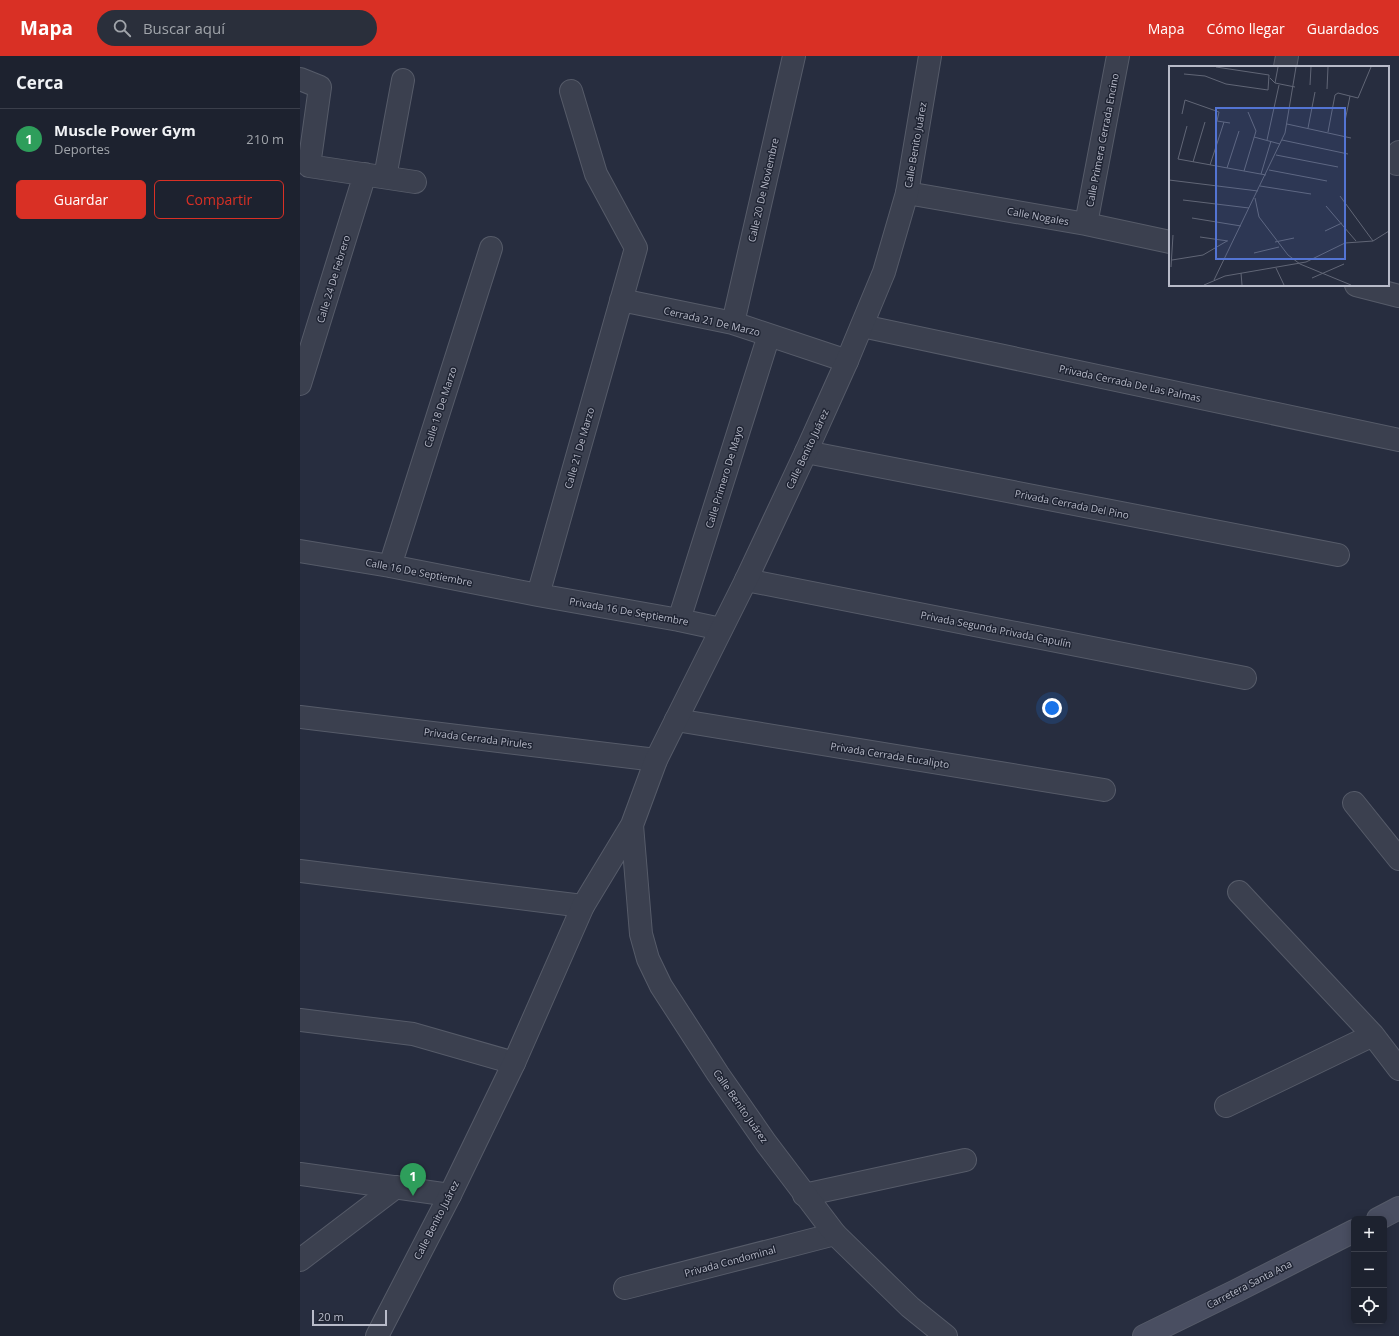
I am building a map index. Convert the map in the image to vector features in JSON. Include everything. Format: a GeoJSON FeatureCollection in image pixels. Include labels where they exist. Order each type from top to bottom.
{"type":"FeatureCollection","features":[{"type":"Feature","properties":{"kind":"main road"},"geometry":{"type":"LineString","coordinates":[[1384,1216],[1399,1208]]}},
{"type":"Feature","properties":{"kind":"main road","name":"Carretera Santa Ana"},"geometry":{"type":"LineString","coordinates":[[1144,1336],[1351,1233]]}},
{"type":"Feature","properties":{"kind":"street","name":"Calle 20 De Noviembre"},"geometry":{"type":"LineString","coordinates":[[732,324],[794,56]]}},
{"type":"Feature","properties":{"kind":"street","name":"Calle Benito Juárez"},"geometry":{"type":"LineString","coordinates":[[377,1336],[450,1195],[514,1062],[583,906],[632,825],[656,760],[746,580],[847,361],[884,272],[906,193],[930,56]]}},
{"type":"Feature","properties":{"kind":"street","name":"Calle Primera Cerrada Encino"},"geometry":{"type":"LineString","coordinates":[[1086,224],[1118,56]]}},
{"type":"Feature","properties":{"kind":"street"},"geometry":{"type":"LineString","coordinates":[[1284,66],[1287,56]]}},
{"type":"Feature","properties":{"kind":"street"},"geometry":{"type":"LineString","coordinates":[[300,79],[320,87],[309,166],[415,182]]}},
{"type":"Feature","properties":{"kind":"street","name":"Calle 24 De Febrero"},"geometry":{"type":"LineString","coordinates":[[300,384],[375,176],[402,80]]}},
{"type":"Feature","properties":{"kind":"street","name":"Calle 21 De Marzo"},"geometry":{"type":"LineString","coordinates":[[538,595],[636,248],[596,174],[571,90]]}},
{"type":"Feature","properties":{"kind":"street","name":"Calle Nogales"},"geometry":{"type":"LineString","coordinates":[[906,193],[1086,224],[1169,242]]}},
{"type":"Feature","properties":{"kind":"street","name":"Calle 18 De Marzo"},"geometry":{"type":"LineString","coordinates":[[390,566],[491,248]]}},
{"type":"Feature","properties":{"kind":"street"},"geometry":{"type":"LineString","coordinates":[[1360,286],[1399,296]]}},
{"type":"Feature","properties":{"kind":"street","name":"Cerrada 21 De Marzo"},"geometry":{"type":"LineString","coordinates":[[621,300],[732,324],[847,361]]}},
{"type":"Feature","properties":{"kind":"street","name":"Privada Cerrada De Las Palmas"},"geometry":{"type":"LineString","coordinates":[[862,326],[1399,440]]}},
{"type":"Feature","properties":{"kind":"street","name":"Calle Primero De Mayo"},"geometry":{"type":"LineString","coordinates":[[680,620],[769,335]]}},
{"type":"Feature","properties":{"kind":"street","name":"Privada Cerrada Del Pino"},"geometry":{"type":"LineString","coordinates":[[806,452],[1338,555]]}},
{"type":"Feature","properties":{"kind":"street","name":"Calle 16 De Septiembre"},"geometry":{"type":"LineString","coordinates":[[300,551],[390,566],[538,595]]}},
{"type":"Feature","properties":{"kind":"street","name":"Privada Segunda Privada Capulín"},"geometry":{"type":"LineString","coordinates":[[746,580],[1245,678]]}},
{"type":"Feature","properties":{"kind":"street","name":"Privada 16 De Septiembre"},"geometry":{"type":"LineString","coordinates":[[538,595],[680,620],[721,629]]}},
{"type":"Feature","properties":{"kind":"street","name":"Privada Cerrada Pirules"},"geometry":{"type":"LineString","coordinates":[[300,717],[656,760]]}},
{"type":"Feature","properties":{"kind":"street","name":"Privada Cerrada Eucalipto"},"geometry":{"type":"LineString","coordinates":[[676,720],[1104,790]]}},
{"type":"Feature","properties":{"kind":"street"},"geometry":{"type":"LineString","coordinates":[[1354,803],[1399,859]]}},
{"type":"Feature","properties":{"kind":"street","name":"Calle Benito Juárez"},"geometry":{"type":"LineString","coordinates":[[632,825],[641,934],[648,959],[661,986],[714,1068],[804,1195],[835,1234],[910,1307],[946,1336]]}},
{"type":"Feature","properties":{"kind":"street"},"geometry":{"type":"LineString","coordinates":[[300,871],[583,906]]}},
{"type":"Feature","properties":{"kind":"street"},"geometry":{"type":"LineString","coordinates":[[1239,892],[1373,1035],[1399,1070]]}},
{"type":"Feature","properties":{"kind":"street"},"geometry":{"type":"LineString","coordinates":[[300,1020],[413,1034],[514,1062]]}},
{"type":"Feature","properties":{"kind":"street"},"geometry":{"type":"LineString","coordinates":[[1226,1106],[1373,1035]]}},
{"type":"Feature","properties":{"kind":"street"},"geometry":{"type":"LineString","coordinates":[[804,1195],[965,1160]]}},
{"type":"Feature","properties":{"kind":"street"},"geometry":{"type":"LineString","coordinates":[[300,1174],[450,1195]]}},
{"type":"Feature","properties":{"kind":"street"},"geometry":{"type":"LineString","coordinates":[[300,1260],[396,1187]]}},
{"type":"Feature","properties":{"kind":"street","name":"Privada Condominal"},"geometry":{"type":"LineString","coordinates":[[625,1288],[835,1234]]}},
{"type":"Feature","properties":{"kind":"place","name":"Muscle Power Gym"},"geometry":{"type":"Point","coordinates":[413,1196]}}]}
